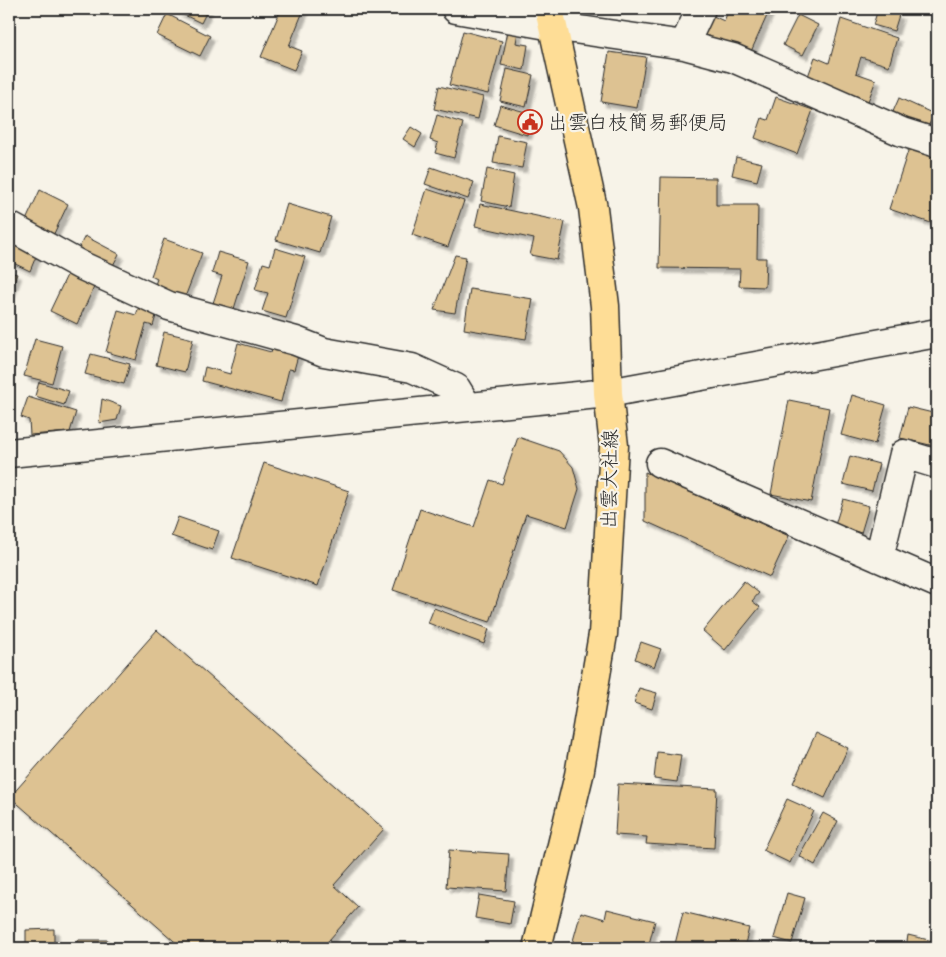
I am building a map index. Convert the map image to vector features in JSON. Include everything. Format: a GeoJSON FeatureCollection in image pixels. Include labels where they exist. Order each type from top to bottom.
{"type":"FeatureCollection","features":[{"type":"Feature","properties":{"kind":"main road","name":"出雲大社線"},"geometry":{"type":"LineString","coordinates":[[537,948],[580,775],[603,634],[614,446],[608,393],[605,306],[593,208],[551,18]]}},
{"type":"Feature","properties":{"kind":"street"},"geometry":{"type":"LineString","coordinates":[[456,9],[551,18],[684,45],[733,58],[902,132],[937,144]]}},
{"type":"Feature","properties":{"kind":"street"},"geometry":{"type":"LineString","coordinates":[[684,45],[701,9]]}},
{"type":"Feature","properties":{"kind":"street"},"geometry":{"type":"LineString","coordinates":[[9,226],[80,265],[169,306],[296,341],[324,352],[412,368],[456,388],[467,406]]}},
{"type":"Feature","properties":{"kind":"street"},"geometry":{"type":"LineString","coordinates":[[9,453],[608,393],[937,333]]}},
{"type":"Feature","properties":{"kind":"street"},"geometry":{"type":"LineString","coordinates":[[879,558],[904,454],[937,464]]}},
{"type":"Feature","properties":{"kind":"street"},"geometry":{"type":"LineString","coordinates":[[660,463],[937,583]]}},
{"type":"Feature","properties":{"kind":"building"},"geometry":{"type":"Polygon","coordinates":[[[172,9],[208,9],[201,23],[172,9]]]}},
{"type":"Feature","properties":{"kind":"building"},"geometry":{"type":"Polygon","coordinates":[[[281,9],[304,9],[289,46],[302,51],[294,70],[261,57],[281,9]]]}},
{"type":"Feature","properties":{"kind":"building"},"geometry":{"type":"Polygon","coordinates":[[[729,9],[770,9],[749,56],[702,35],[711,15],[724,21],[729,9]]]}},
{"type":"Feature","properties":{"kind":"building"},"geometry":{"type":"Polygon","coordinates":[[[878,9],[899,15],[894,31],[873,25],[878,9]]]}},
{"type":"Feature","properties":{"kind":"building"},"geometry":{"type":"Polygon","coordinates":[[[167,14],[210,36],[200,56],[157,35],[167,14]]]}},
{"type":"Feature","properties":{"kind":"building"},"geometry":{"type":"Polygon","coordinates":[[[798,15],[818,25],[803,55],[783,45],[798,15]]]}},
{"type":"Feature","properties":{"kind":"building"},"geometry":{"type":"Polygon","coordinates":[[[841,19],[897,38],[889,66],[861,57],[856,73],[876,80],[867,104],[807,79],[815,57],[829,63],[841,19]]]}},
{"type":"Feature","properties":{"kind":"building"},"geometry":{"type":"Polygon","coordinates":[[[463,31],[502,41],[488,94],[449,85],[463,31]]]}},
{"type":"Feature","properties":{"kind":"building"},"geometry":{"type":"Polygon","coordinates":[[[508,31],[518,32],[516,43],[528,45],[524,70],[501,65],[508,31]]]}},
{"type":"Feature","properties":{"kind":"building"},"geometry":{"type":"Polygon","coordinates":[[[609,52],[646,57],[637,108],[601,102],[609,52]]]}},
{"type":"Feature","properties":{"kind":"building"},"geometry":{"type":"Polygon","coordinates":[[[507,69],[533,75],[526,107],[500,101],[507,69]]]}},
{"type":"Feature","properties":{"kind":"building"},"geometry":{"type":"Polygon","coordinates":[[[439,86],[483,97],[478,119],[434,109],[439,86]]]}},
{"type":"Feature","properties":{"kind":"building"},"geometry":{"type":"Polygon","coordinates":[[[776,97],[813,110],[797,154],[755,138],[762,118],[768,120],[776,97]]]}},
{"type":"Feature","properties":{"kind":"building"},"geometry":{"type":"Polygon","coordinates":[[[899,98],[934,114],[927,129],[892,114],[899,98]]]}},
{"type":"Feature","properties":{"kind":"building"},"geometry":{"type":"Polygon","coordinates":[[[500,105],[533,114],[527,135],[494,125],[500,105]]]}},
{"type":"Feature","properties":{"kind":"building"},"geometry":{"type":"Polygon","coordinates":[[[437,115],[463,123],[454,158],[435,153],[438,143],[430,140],[437,115]]]}},
{"type":"Feature","properties":{"kind":"building"},"geometry":{"type":"Polygon","coordinates":[[[411,127],[422,134],[415,147],[403,139],[411,127]]]}},
{"type":"Feature","properties":{"kind":"building"},"geometry":{"type":"Polygon","coordinates":[[[498,136],[527,142],[522,168],[493,163],[498,136]]]}},
{"type":"Feature","properties":{"kind":"building"},"geometry":{"type":"Polygon","coordinates":[[[909,148],[937,157],[937,225],[889,209],[909,148]]]}},
{"type":"Feature","properties":{"kind":"building"},"geometry":{"type":"Polygon","coordinates":[[[736,157],[762,163],[757,181],[732,175],[736,157]]]}},
{"type":"Feature","properties":{"kind":"building"},"geometry":{"type":"Polygon","coordinates":[[[431,167],[474,182],[468,199],[425,184],[431,167]]]}},
{"type":"Feature","properties":{"kind":"building"},"geometry":{"type":"Polygon","coordinates":[[[487,169],[514,175],[509,207],[481,201],[487,169]]]}},
{"type":"Feature","properties":{"kind":"building"},"geometry":{"type":"Polygon","coordinates":[[[661,177],[716,178],[716,205],[758,205],[757,258],[766,258],[765,287],[739,286],[740,269],[659,268],[661,177]]]}},
{"type":"Feature","properties":{"kind":"building"},"geometry":{"type":"Polygon","coordinates":[[[427,189],[464,201],[448,247],[412,235],[427,189]]]}},
{"type":"Feature","properties":{"kind":"building"},"geometry":{"type":"Polygon","coordinates":[[[40,190],[68,204],[50,242],[22,229],[40,190]]]}},
{"type":"Feature","properties":{"kind":"building"},"geometry":{"type":"Polygon","coordinates":[[[287,204],[331,217],[320,253],[276,240],[287,204]]]}},
{"type":"Feature","properties":{"kind":"building"},"geometry":{"type":"Polygon","coordinates":[[[480,204],[565,222],[557,260],[530,255],[534,239],[475,226],[480,204]]]}},
{"type":"Feature","properties":{"kind":"building"},"geometry":{"type":"Polygon","coordinates":[[[85,236],[119,254],[110,271],[76,253],[85,236]]]}},
{"type":"Feature","properties":{"kind":"building"},"geometry":{"type":"Polygon","coordinates":[[[164,239],[202,253],[182,305],[152,293],[157,279],[151,276],[164,239]]]}},
{"type":"Feature","properties":{"kind":"building"},"geometry":{"type":"Polygon","coordinates":[[[9,242],[37,254],[30,271],[9,261],[9,242]]]}},
{"type":"Feature","properties":{"kind":"building"},"geometry":{"type":"Polygon","coordinates":[[[275,248],[305,257],[286,318],[262,311],[268,293],[255,290],[263,263],[270,265],[275,248]]]}},
{"type":"Feature","properties":{"kind":"building"},"geometry":{"type":"Polygon","coordinates":[[[218,252],[249,261],[233,312],[212,306],[222,276],[212,273],[218,252]]]}},
{"type":"Feature","properties":{"kind":"building"},"geometry":{"type":"Polygon","coordinates":[[[455,255],[466,257],[455,313],[434,310],[455,255]]]}},
{"type":"Feature","properties":{"kind":"building"},"geometry":{"type":"Polygon","coordinates":[[[9,272],[17,274],[9,296],[9,272]]]}},
{"type":"Feature","properties":{"kind":"building"},"geometry":{"type":"Polygon","coordinates":[[[68,273],[95,285],[77,324],[50,311],[68,273]]]}},
{"type":"Feature","properties":{"kind":"building"},"geometry":{"type":"Polygon","coordinates":[[[470,289],[533,299],[526,339],[464,329],[470,289]]]}},
{"type":"Feature","properties":{"kind":"building"},"geometry":{"type":"Polygon","coordinates":[[[140,304],[158,309],[153,326],[146,324],[136,360],[106,352],[118,310],[136,315],[140,304]]]}},
{"type":"Feature","properties":{"kind":"building"},"geometry":{"type":"Polygon","coordinates":[[[164,332],[193,339],[185,372],[156,365],[164,332]]]}},
{"type":"Feature","properties":{"kind":"building"},"geometry":{"type":"Polygon","coordinates":[[[35,339],[62,346],[52,383],[24,376],[35,339]]]}},
{"type":"Feature","properties":{"kind":"building"},"geometry":{"type":"Polygon","coordinates":[[[238,343],[271,352],[273,345],[299,352],[294,370],[289,369],[281,402],[202,381],[205,367],[230,374],[238,343]]]}},
{"type":"Feature","properties":{"kind":"building"},"geometry":{"type":"Polygon","coordinates":[[[91,354],[130,364],[124,384],[85,374],[91,354]]]}},
{"type":"Feature","properties":{"kind":"building"},"geometry":{"type":"Polygon","coordinates":[[[39,382],[69,391],[64,405],[35,396],[39,382]]]}},
{"type":"Feature","properties":{"kind":"building"},"geometry":{"type":"Polygon","coordinates":[[[852,395],[886,405],[875,444],[841,435],[852,395]]]}},
{"type":"Feature","properties":{"kind":"building"},"geometry":{"type":"Polygon","coordinates":[[[28,397],[76,412],[70,432],[30,435],[29,420],[21,417],[28,397]]]}},
{"type":"Feature","properties":{"kind":"building"},"geometry":{"type":"Polygon","coordinates":[[[102,399],[121,406],[117,420],[99,423],[102,399]]]}},
{"type":"Feature","properties":{"kind":"building"},"geometry":{"type":"Polygon","coordinates":[[[789,400],[829,408],[811,502],[771,494],[789,400]]]}},
{"type":"Feature","properties":{"kind":"building"},"geometry":{"type":"Polygon","coordinates":[[[908,407],[937,414],[937,434],[934,446],[900,438],[908,407]]]}},
{"type":"Feature","properties":{"kind":"building"},"geometry":{"type":"Polygon","coordinates":[[[518,437],[559,451],[573,467],[579,489],[567,527],[526,514],[490,622],[393,590],[420,509],[474,527],[490,480],[502,484],[518,437]]]}},
{"type":"Feature","properties":{"kind":"building"},"geometry":{"type":"Polygon","coordinates":[[[850,456],[879,464],[872,491],[843,484],[850,456]]]}},
{"type":"Feature","properties":{"kind":"building"},"geometry":{"type":"Polygon","coordinates":[[[264,463],[349,491],[318,586],[232,558],[264,463]]]}},
{"type":"Feature","properties":{"kind":"building"},"geometry":{"type":"Polygon","coordinates":[[[645,472],[789,536],[770,577],[645,521],[645,472]]]}},
{"type":"Feature","properties":{"kind":"building"},"geometry":{"type":"Polygon","coordinates":[[[843,499],[869,506],[861,533],[835,525],[843,499]]]}},
{"type":"Feature","properties":{"kind":"building"},"geometry":{"type":"Polygon","coordinates":[[[178,517],[219,531],[212,550],[171,536],[178,517]]]}},
{"type":"Feature","properties":{"kind":"building"},"geometry":{"type":"Polygon","coordinates":[[[744,581],[759,593],[752,601],[760,607],[725,650],[703,631],[744,581]]]}},
{"type":"Feature","properties":{"kind":"building"},"geometry":{"type":"Polygon","coordinates":[[[434,608],[489,629],[484,644],[428,623],[434,608]]]}},
{"type":"Feature","properties":{"kind":"building"},"geometry":{"type":"Polygon","coordinates":[[[157,630],[384,829],[334,885],[358,907],[322,948],[182,948],[10,797],[157,630]]]}},
{"type":"Feature","properties":{"kind":"building"},"geometry":{"type":"Polygon","coordinates":[[[641,642],[661,649],[654,667],[635,659],[641,642]]]}},
{"type":"Feature","properties":{"kind":"building"},"geometry":{"type":"Polygon","coordinates":[[[639,688],[657,693],[652,709],[634,703],[639,688]]]}},
{"type":"Feature","properties":{"kind":"building"},"geometry":{"type":"Polygon","coordinates":[[[816,733],[848,748],[825,798],[793,783],[816,733]]]}},
{"type":"Feature","properties":{"kind":"building"},"geometry":{"type":"Polygon","coordinates":[[[657,752],[681,755],[677,782],[654,779],[657,752]]]}},
{"type":"Feature","properties":{"kind":"building"},"geometry":{"type":"Polygon","coordinates":[[[618,784],[717,789],[714,848],[646,844],[647,837],[615,835],[618,784]]]}},
{"type":"Feature","properties":{"kind":"building"},"geometry":{"type":"Polygon","coordinates":[[[787,799],[814,811],[790,863],[763,850],[787,799]]]}},
{"type":"Feature","properties":{"kind":"building"},"geometry":{"type":"Polygon","coordinates":[[[823,813],[838,821],[815,865],[799,856],[823,813]]]}},
{"type":"Feature","properties":{"kind":"building"},"geometry":{"type":"Polygon","coordinates":[[[449,850],[509,854],[506,891],[446,887],[449,850]]]}},
{"type":"Feature","properties":{"kind":"building"},"geometry":{"type":"Polygon","coordinates":[[[787,893],[805,898],[792,943],[774,938],[787,893]]]}},
{"type":"Feature","properties":{"kind":"building"},"geometry":{"type":"Polygon","coordinates":[[[479,895],[514,901],[510,924],[475,918],[479,895]]]}},
{"type":"Feature","properties":{"kind":"building"},"geometry":{"type":"Polygon","coordinates":[[[607,909],[655,921],[648,948],[571,948],[581,912],[605,919],[607,909]]]}},
{"type":"Feature","properties":{"kind":"building"},"geometry":{"type":"Polygon","coordinates":[[[683,912],[749,928],[744,948],[674,948],[683,912]]]}},
{"type":"Feature","properties":{"kind":"building"},"geometry":{"type":"Polygon","coordinates":[[[54,929],[54,948],[23,948],[23,943],[26,943],[26,930],[54,929]]]}},
{"type":"Feature","properties":{"kind":"building"},"geometry":{"type":"Polygon","coordinates":[[[908,935],[937,942],[935,948],[906,948],[908,935]]]}},
{"type":"Feature","properties":{"kind":"building"},"geometry":{"type":"Polygon","coordinates":[[[77,940],[108,940],[108,948],[77,948],[77,940]]]}},
{"type":"Feature","properties":{"kind":"place","name":"出雲白枝簡易郵便局"},"geometry":{"type":"Point","coordinates":[530,122]}}]}
